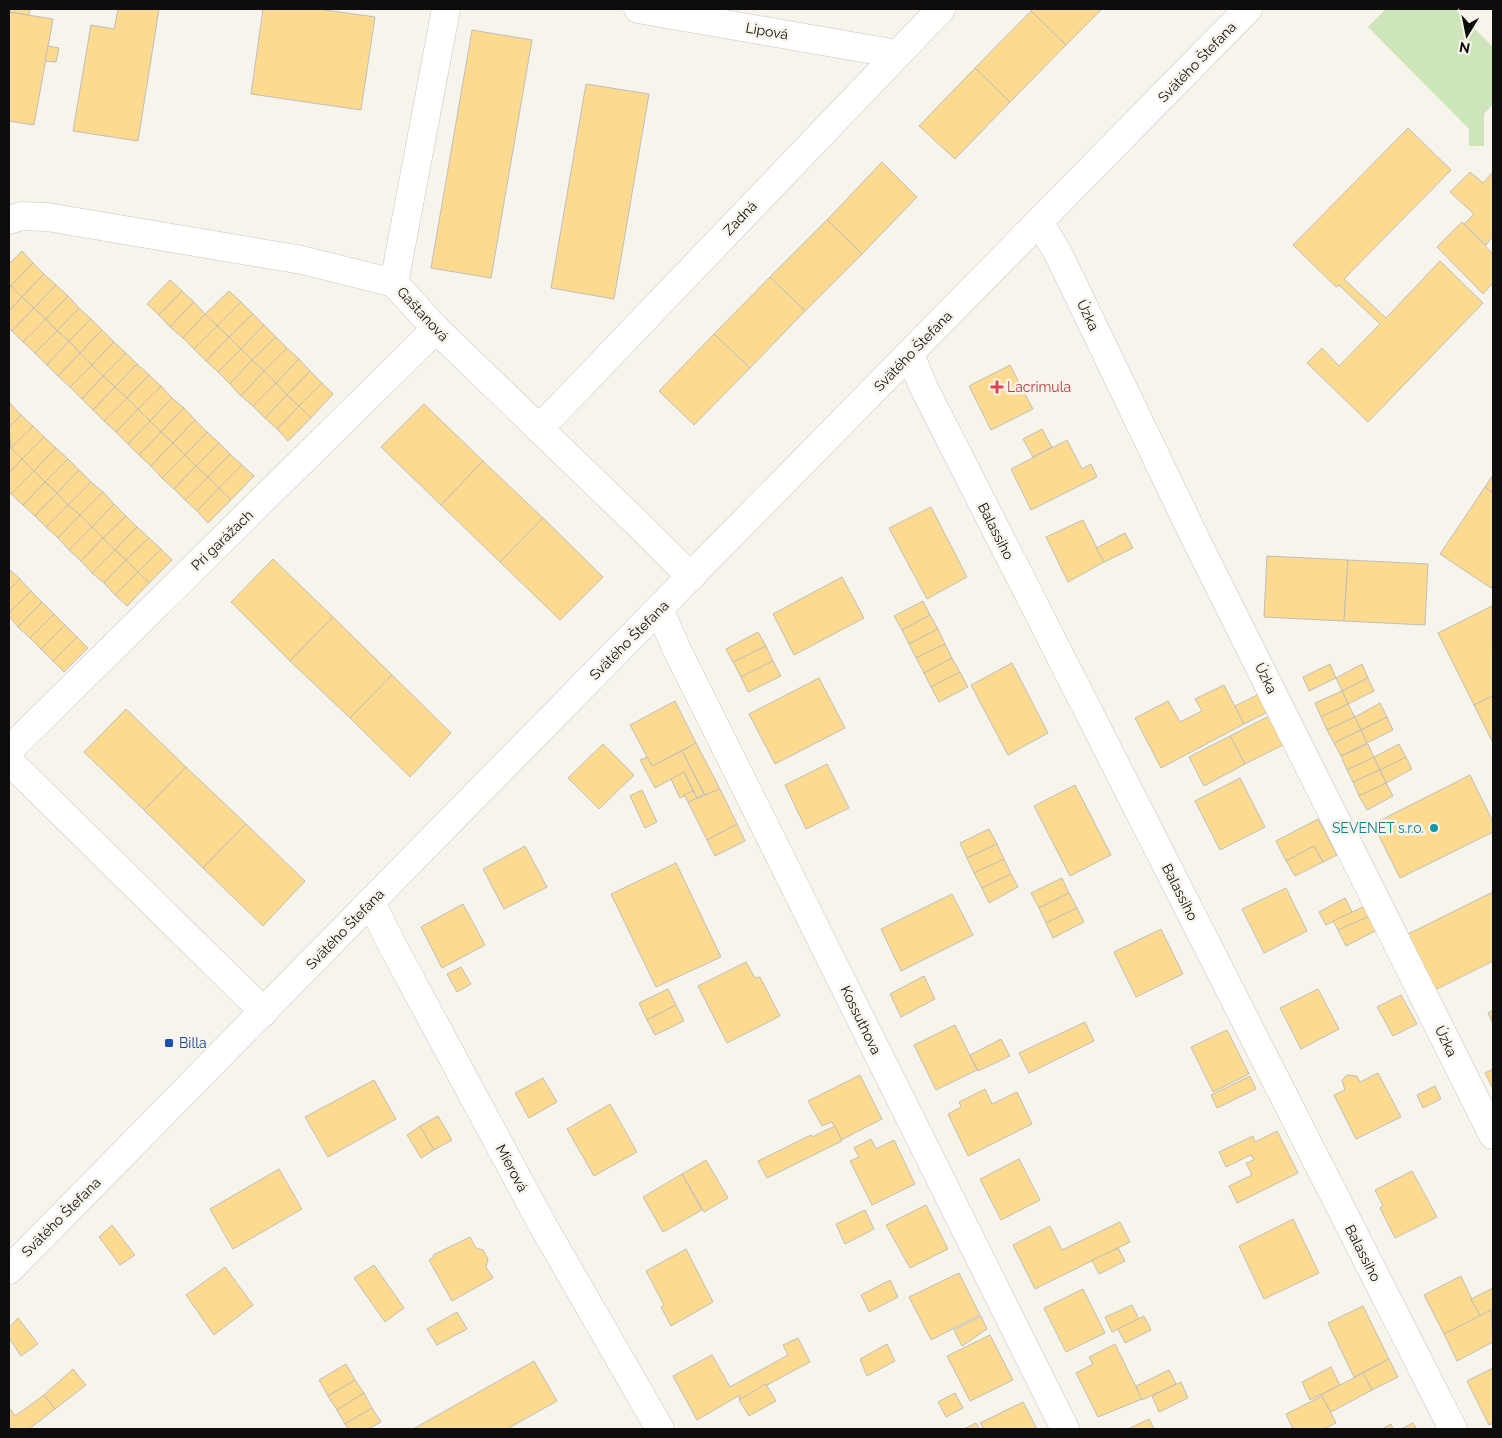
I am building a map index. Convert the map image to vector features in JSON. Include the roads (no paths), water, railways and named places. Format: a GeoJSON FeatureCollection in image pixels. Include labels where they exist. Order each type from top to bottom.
{"type":"FeatureCollection","features":[{"type":"Feature","properties":{"kind":"street"},"geometry":{"type":"LineString","coordinates":[[394,283],[446,9]]}},
{"type":"Feature","properties":{"kind":"street","name":"Lipová"},"geometry":{"type":"LineString","coordinates":[[638,9],[897,54]]}},
{"type":"Feature","properties":{"kind":"street","name":"Zadná"},"geometry":{"type":"LineString","coordinates":[[539,429],[941,9]]}},
{"type":"Feature","properties":{"kind":"street","name":"Svätého Štefana"},"geometry":{"type":"LineString","coordinates":[[9,1270],[1248,9]]}},
{"type":"Feature","properties":{"kind":"street","name":"Gaštanová"},"geometry":{"type":"LineString","coordinates":[[9,220],[21,216],[46,217],[302,260],[394,283],[436,329],[690,578]]}},
{"type":"Feature","properties":{"kind":"street","name":"Úzka"},"geometry":{"type":"LineString","coordinates":[[1039,222],[1058,253],[1196,540],[1493,1135]]}},
{"type":"Feature","properties":{"kind":"street","name":"Pri garážach"},"geometry":{"type":"LineString","coordinates":[[9,750],[436,329]]}},
{"type":"Feature","properties":{"kind":"street","name":"Balassiho"},"geometry":{"type":"LineString","coordinates":[[910,354],[932,404],[1453,1429]]}},
{"type":"Feature","properties":{"kind":"street","name":"Kossuthova"},"geometry":{"type":"LineString","coordinates":[[659,609],[678,652],[1065,1429]]}},
{"type":"Feature","properties":{"kind":"street"},"geometry":{"type":"LineString","coordinates":[[9,761],[264,1012]]}},
{"type":"Feature","properties":{"kind":"street","name":"Mierová"},"geometry":{"type":"LineString","coordinates":[[371,902],[390,943],[542,1224],[660,1429]]}},
{"type":"Feature","properties":{"kind":"place","name":"Lacrimula"},"geometry":{"type":"Point","coordinates":[997,387]}},
{"type":"Feature","properties":{"kind":"place","name":"SEVENET s.r.o."},"geometry":{"type":"Point","coordinates":[1434,828]}},
{"type":"Feature","properties":{"kind":"place","name":"Billa"},"geometry":{"type":"Point","coordinates":[169,1043]}}]}
